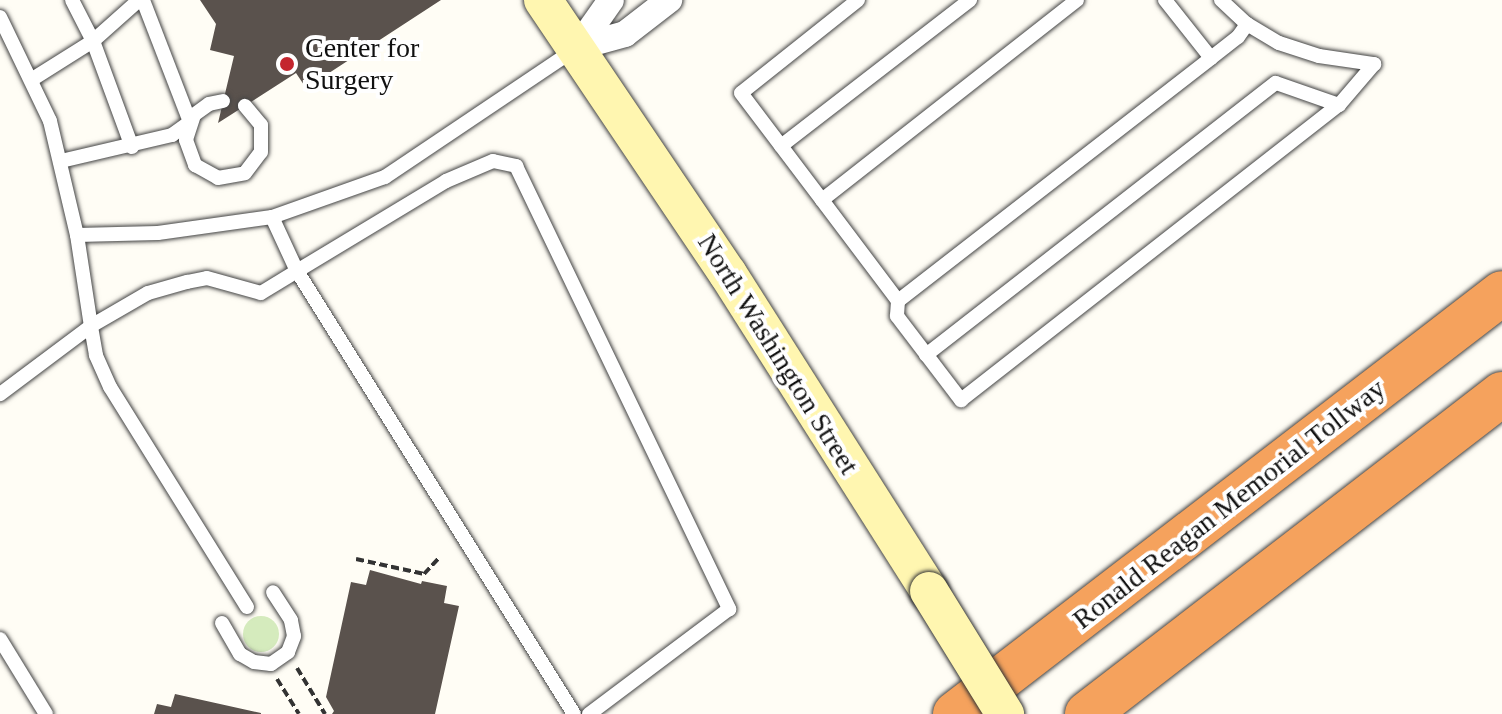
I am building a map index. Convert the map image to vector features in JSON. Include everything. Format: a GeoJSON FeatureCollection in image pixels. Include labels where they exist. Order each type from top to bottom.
{"type":"FeatureCollection","features":[{"type":"Feature","properties":{"kind":"highway","name":"Ronald Reagan Memorial Tollway"},"geometry":{"type":"LineString","coordinates":[[955,714],[1502,293]]}},
{"type":"Feature","properties":{"kind":"highway"},"geometry":{"type":"LineString","coordinates":[[1087,714],[1502,394]]}},
{"type":"Feature","properties":{"kind":"main road","name":"North Washington Street"},"geometry":{"type":"LineString","coordinates":[[543,0],[578,47],[728,274],[1005,714]]}},
{"type":"Feature","properties":{"kind":"street"},"geometry":{"type":"LineString","coordinates":[[578,47],[611,0]]}},
{"type":"Feature","properties":{"kind":"street"},"geometry":{"type":"LineString","coordinates":[[578,47],[625,34],[669,0]]}},
{"type":"Feature","properties":{"kind":"lane"},"geometry":{"type":"LineString","coordinates":[[72,0],[93,41],[132,147]]}},
{"type":"Feature","properties":{"kind":"lane"},"geometry":{"type":"LineString","coordinates":[[31,80],[93,41],[141,0],[190,122],[187,149],[195,165],[218,178],[236,176],[258,160],[263,143],[261,125],[245,106]]}},
{"type":"Feature","properties":{"kind":"lane"},"geometry":{"type":"LineString","coordinates":[[858,0],[741,93],[898,301],[897,316],[961,400],[1339,105],[1374,64],[1279,43],[1247,24],[1221,0]]}},
{"type":"Feature","properties":{"kind":"lane"},"geometry":{"type":"LineString","coordinates":[[781,146],[970,0]]}},
{"type":"Feature","properties":{"kind":"lane"},"geometry":{"type":"LineString","coordinates":[[822,200],[1077,0]]}},
{"type":"Feature","properties":{"kind":"lane"},"geometry":{"type":"LineString","coordinates":[[1165,0],[1211,58]]}},
{"type":"Feature","properties":{"kind":"lane"},"geometry":{"type":"LineString","coordinates":[[0,17],[50,121],[77,235],[96,355],[114,395],[247,607]]}},
{"type":"Feature","properties":{"kind":"lane"},"geometry":{"type":"LineString","coordinates":[[898,301],[1238,37],[1247,24]]}},
{"type":"Feature","properties":{"kind":"lane"},"geometry":{"type":"LineString","coordinates":[[77,235],[158,233],[272,217],[385,177],[578,47]]}},
{"type":"Feature","properties":{"kind":"lane"},"geometry":{"type":"LineString","coordinates":[[926,355],[1276,83],[1339,105]]}},
{"type":"Feature","properties":{"kind":"lane"},"geometry":{"type":"LineString","coordinates":[[61,161],[132,147],[172,135],[201,109],[223,101]]}},
{"type":"Feature","properties":{"kind":"lane"},"geometry":{"type":"LineString","coordinates":[[0,394],[91,326],[148,293],[207,278],[261,293],[446,181],[493,161],[516,166],[729,609],[589,714]]}},
{"type":"Feature","properties":{"kind":"lane"},"geometry":{"type":"LineString","coordinates":[[272,217],[297,271],[574,714]]}},
{"type":"Feature","properties":{"kind":"lane"},"geometry":{"type":"LineString","coordinates":[[222,623],[240,654],[254,662],[271,664],[288,652],[294,636],[291,620],[273,592]]}},
{"type":"Feature","properties":{"kind":"lane"},"geometry":{"type":"LineString","coordinates":[[0,639],[46,714]]}},
{"type":"Feature","properties":{"kind":"path"},"geometry":{"type":"LineString","coordinates":[[356,559],[424,574],[440,557]]}},
{"type":"Feature","properties":{"kind":"path"},"geometry":{"type":"LineString","coordinates":[[297,668],[322,713]]}},
{"type":"Feature","properties":{"kind":"path"},"geometry":{"type":"LineString","coordinates":[[277,679],[299,714]]}},
{"type":"Feature","properties":{"kind":"green space"},"geometry":{"type":"Polygon","coordinates":[[[261,616],[274,621],[279,634],[274,647],[261,652],[248,647],[243,634],[248,621],[261,616]]]}},
{"type":"Feature","properties":{"kind":"building","name":"Center for Surgery"},"geometry":{"type":"Polygon","coordinates":[[[200,0],[441,0],[306,88],[296,73],[218,123],[234,56],[210,50],[216,24],[200,0]]]}},
{"type":"Feature","properties":{"kind":"building"},"geometry":{"type":"Polygon","coordinates":[[[370,570],[421,584],[422,581],[447,586],[444,603],[459,606],[435,714],[332,714],[334,711],[326,697],[351,582],[366,585],[370,570]]]}},
{"type":"Feature","properties":{"kind":"building"},"geometry":{"type":"Polygon","coordinates":[[[175,694],[261,714],[154,714],[157,704],[171,707],[175,694]]]}},
{"type":"Feature","properties":{"kind":"place","name":"Center for Surgery"},"geometry":{"type":"Point","coordinates":[287,64]}}]}
